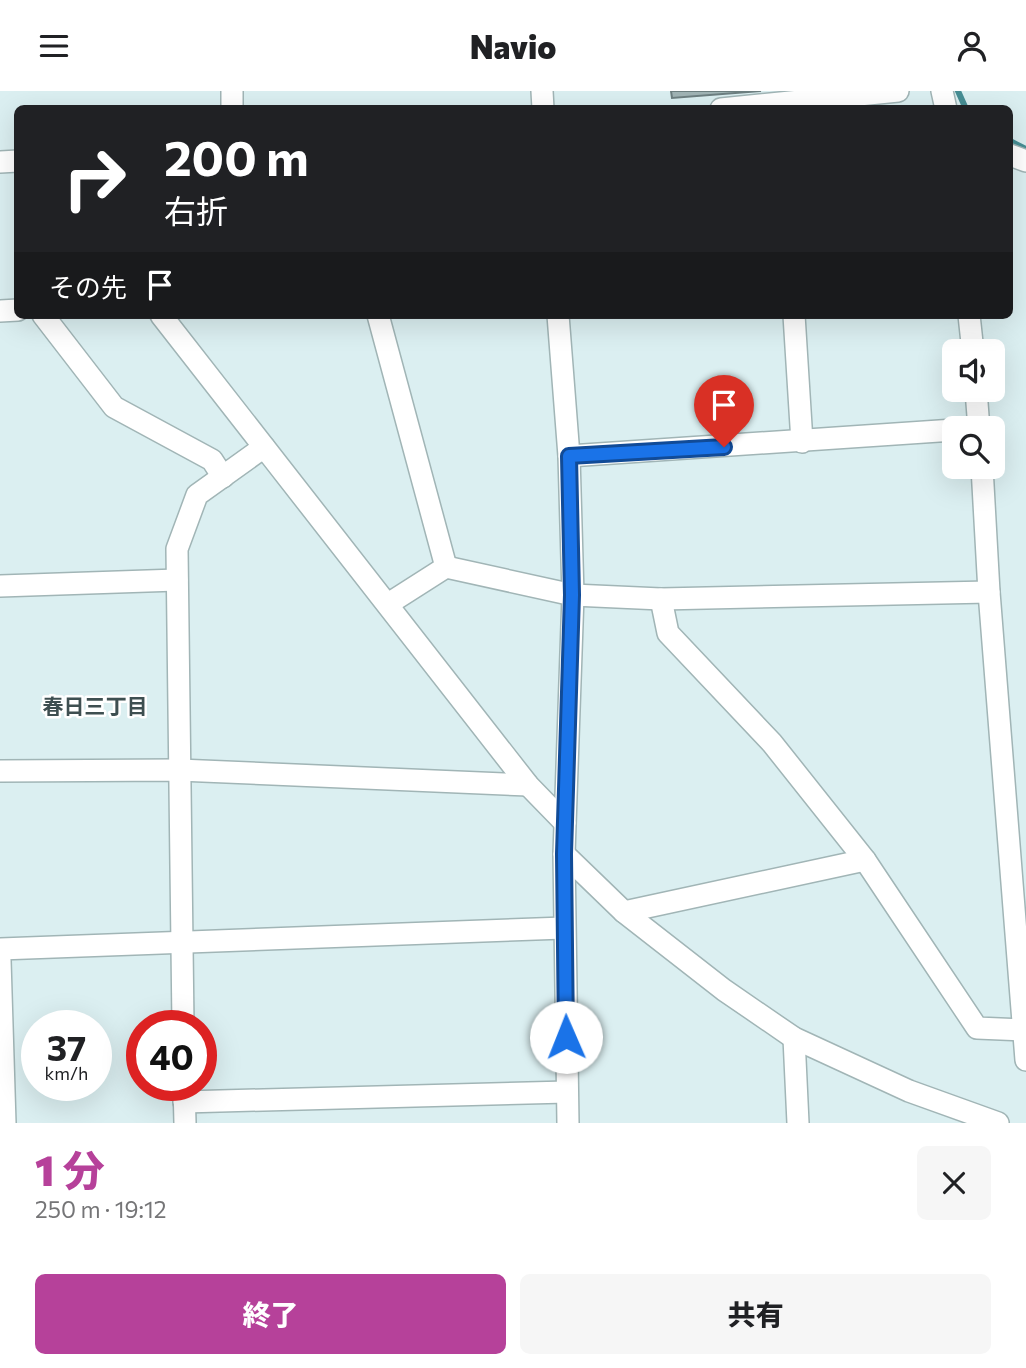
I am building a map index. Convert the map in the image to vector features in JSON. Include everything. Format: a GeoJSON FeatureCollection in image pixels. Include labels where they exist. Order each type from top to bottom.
{"type":"FeatureCollection","features":[{"type":"Feature","properties":{"kind":"street"},"geometry":{"type":"LineString","coordinates":[[789,105],[898,91]]}},
{"type":"Feature","properties":{"kind":"street"},"geometry":{"type":"LineString","coordinates":[[46,319],[114,407],[212,460],[223,477]]}},
{"type":"Feature","properties":{"kind":"street"},"geometry":{"type":"LineString","coordinates":[[165,319],[528,785],[565,823]]}},
{"type":"Feature","properties":{"kind":"street"},"geometry":{"type":"LineString","coordinates":[[379,319],[446,567]]}},
{"type":"Feature","properties":{"kind":"street"},"geometry":{"type":"LineString","coordinates":[[558,319],[569,456],[572,595],[564,854],[568,1123]]}},
{"type":"Feature","properties":{"kind":"street"},"geometry":{"type":"LineString","coordinates":[[794,319],[802,442]]}},
{"type":"Feature","properties":{"kind":"street"},"geometry":{"type":"LineString","coordinates":[[969,319],[972,339]]}},
{"type":"Feature","properties":{"kind":"street"},"geometry":{"type":"LineString","coordinates":[[569,456],[942,431]]}},
{"type":"Feature","properties":{"kind":"street"},"geometry":{"type":"LineString","coordinates":[[183,1010],[177,549],[197,495],[264,447]]}},
{"type":"Feature","properties":{"kind":"street"},"geometry":{"type":"LineString","coordinates":[[983,479],[989,591],[1024,1000],[1026,1060]]}},
{"type":"Feature","properties":{"kind":"street"},"geometry":{"type":"LineString","coordinates":[[388,604],[446,567],[572,595],[661,599],[989,591]]}},
{"type":"Feature","properties":{"kind":"street"},"geometry":{"type":"LineString","coordinates":[[0,586],[177,580]]}},
{"type":"Feature","properties":{"kind":"street"},"geometry":{"type":"LineString","coordinates":[[661,599],[668,633],[772,743],[865,860],[977,1028],[1024,1030]]}},
{"type":"Feature","properties":{"kind":"street"},"geometry":{"type":"LineString","coordinates":[[0,771],[179,770],[528,785]]}},
{"type":"Feature","properties":{"kind":"street"},"geometry":{"type":"LineString","coordinates":[[564,854],[624,912],[724,990],[794,1038],[909,1091],[998,1123]]}},
{"type":"Feature","properties":{"kind":"street"},"geometry":{"type":"LineString","coordinates":[[624,912],[865,860]]}},
{"type":"Feature","properties":{"kind":"street"},"geometry":{"type":"LineString","coordinates":[[0,950],[564,928]]}},
{"type":"Feature","properties":{"kind":"street"},"geometry":{"type":"LineString","coordinates":[[0,960],[5,1123]]}},
{"type":"Feature","properties":{"kind":"street"},"geometry":{"type":"LineString","coordinates":[[794,1038],[798,1123]]}},
{"type":"Feature","properties":{"kind":"street"},"geometry":{"type":"LineString","coordinates":[[184,1103],[567,1092]]}},
{"type":"Feature","properties":{"kind":"building"},"geometry":{"type":"Polygon","coordinates":[[[671,91],[761,91],[672,98],[671,91]]]}},
{"type":"Feature","properties":{"kind":"waterway"},"geometry":{"type":"LineString","coordinates":[[958,91],[964,105]]}},
{"type":"Feature","properties":{"kind":"waterway"},"geometry":{"type":"LineString","coordinates":[[1013,142],[1026,149]]}},
{"type":"Feature","properties":{"kind":"district","name":"春日三丁目"},"geometry":{"type":"Point","coordinates":[95,707]}},
{"type":"Feature","properties":{"kind":"route"},"geometry":{"type":"LineString","coordinates":[[566,1037],[564,854],[572,595],[569,456],[724,447]]}}]}
